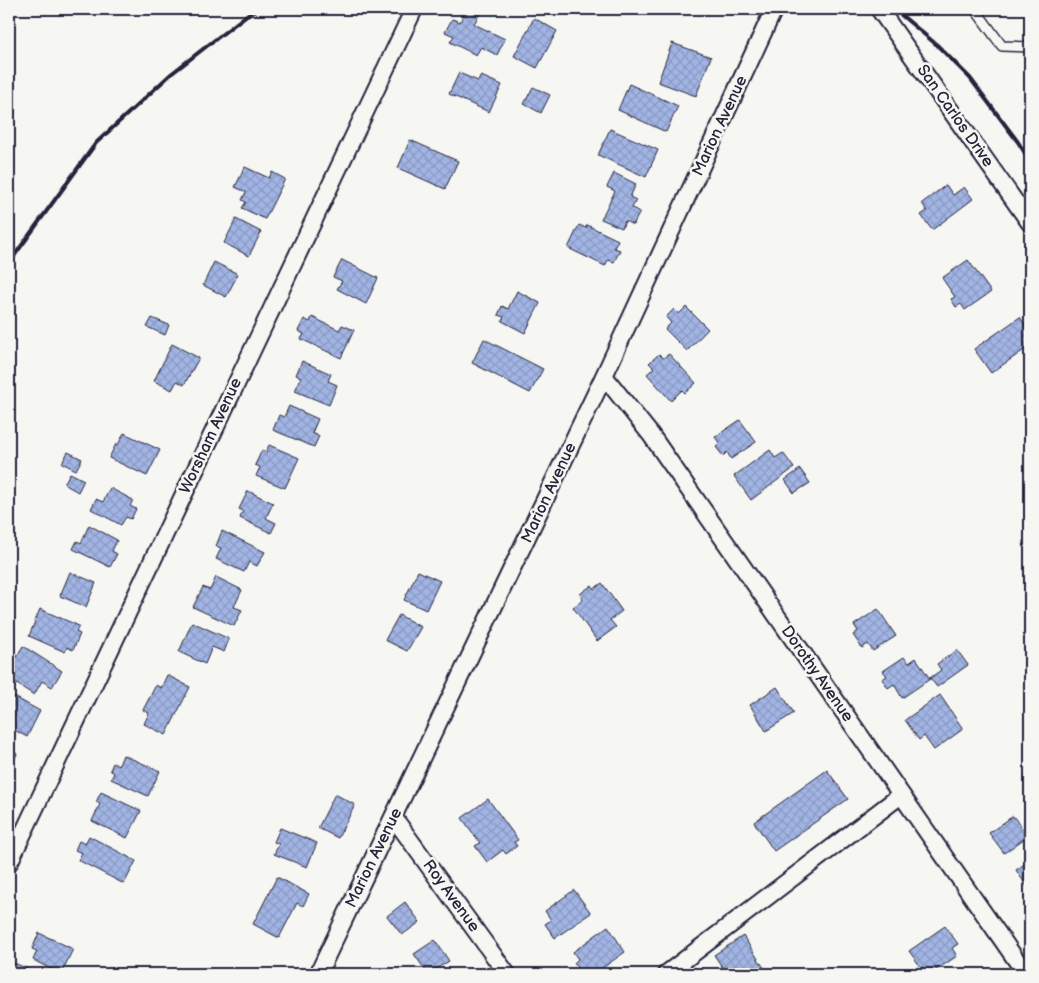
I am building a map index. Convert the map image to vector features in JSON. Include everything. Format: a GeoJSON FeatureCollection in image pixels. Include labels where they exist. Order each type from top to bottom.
{"type":"FeatureCollection","features":[{"type":"Feature","properties":{"kind":"street","name":"Worsham Avenue"},"geometry":{"type":"LineString","coordinates":[[9,863],[414,9]]}},
{"type":"Feature","properties":{"kind":"street","name":"Marion Avenue"},"geometry":{"type":"LineString","coordinates":[[318,974],[604,376],[774,9]]}},
{"type":"Feature","properties":{"kind":"street","name":"San Carlos Drive"},"geometry":{"type":"LineString","coordinates":[[879,9],[1030,223]]}},
{"type":"Feature","properties":{"kind":"street","name":"Dorothy Avenue"},"geometry":{"type":"LineString","coordinates":[[604,376],[650,435],[1026,974]]}},
{"type":"Feature","properties":{"kind":"street"},"geometry":{"type":"LineString","coordinates":[[666,974],[901,795]]}},
{"type":"Feature","properties":{"kind":"street","name":"Roy Avenue"},"geometry":{"type":"LineString","coordinates":[[394,818],[507,974]]}},
{"type":"Feature","properties":{"kind":"lane"},"geometry":{"type":"LineString","coordinates":[[975,9],[1002,46],[1030,47]]}},
{"type":"Feature","properties":{"kind":"building"},"geometry":{"type":"Polygon","coordinates":[[[467,9],[480,13],[474,24],[505,39],[497,55],[481,47],[476,55],[450,42],[454,36],[445,32],[452,19],[460,22],[467,9]]]}},
{"type":"Feature","properties":{"kind":"building"},"geometry":{"type":"Polygon","coordinates":[[[992,9],[1030,9],[1030,11],[992,9]]]}},
{"type":"Feature","properties":{"kind":"building"},"geometry":{"type":"Polygon","coordinates":[[[534,18],[557,31],[537,68],[514,56],[534,18]]]}},
{"type":"Feature","properties":{"kind":"building"},"geometry":{"type":"Polygon","coordinates":[[[672,43],[711,57],[696,96],[658,82],[672,43]]]}},
{"type":"Feature","properties":{"kind":"building"},"geometry":{"type":"Polygon","coordinates":[[[459,73],[478,81],[481,76],[502,85],[489,112],[449,94],[459,73]]]}},
{"type":"Feature","properties":{"kind":"building"},"geometry":{"type":"Polygon","coordinates":[[[629,84],[678,106],[666,132],[618,110],[629,84]]]}},
{"type":"Feature","properties":{"kind":"building"},"geometry":{"type":"Polygon","coordinates":[[[533,87],[550,95],[541,113],[524,104],[533,87]]]}},
{"type":"Feature","properties":{"kind":"building"},"geometry":{"type":"Polygon","coordinates":[[[610,129],[658,150],[646,177],[598,155],[610,129]]]}},
{"type":"Feature","properties":{"kind":"building"},"geometry":{"type":"Polygon","coordinates":[[[410,140],[458,161],[445,189],[398,168],[410,140]]]}},
{"type":"Feature","properties":{"kind":"building"},"geometry":{"type":"Polygon","coordinates":[[[245,167],[269,178],[272,172],[285,179],[265,219],[242,208],[246,202],[242,200],[246,192],[235,187],[245,167]]]}},
{"type":"Feature","properties":{"kind":"building"},"geometry":{"type":"Polygon","coordinates":[[[614,173],[636,184],[630,197],[636,200],[632,208],[640,212],[633,225],[625,221],[622,228],[601,219],[615,191],[607,187],[614,173]]]}},
{"type":"Feature","properties":{"kind":"building"},"geometry":{"type":"Polygon","coordinates":[[[946,185],[953,195],[964,187],[973,199],[932,230],[921,215],[927,211],[922,203],[946,185]]]}},
{"type":"Feature","properties":{"kind":"building"},"geometry":{"type":"Polygon","coordinates":[[[236,219],[261,232],[249,256],[224,243],[236,219]]]}},
{"type":"Feature","properties":{"kind":"building"},"geometry":{"type":"Polygon","coordinates":[[[579,225],[586,228],[587,225],[618,240],[614,248],[620,250],[614,262],[608,260],[605,266],[568,248],[579,225]]]}},
{"type":"Feature","properties":{"kind":"building"},"geometry":{"type":"Polygon","coordinates":[[[342,260],[378,278],[366,304],[337,289],[342,281],[333,277],[342,260]]]}},
{"type":"Feature","properties":{"kind":"building"},"geometry":{"type":"Polygon","coordinates":[[[968,260],[991,292],[965,310],[961,304],[956,307],[951,299],[955,297],[942,278],[968,260]]]}},
{"type":"Feature","properties":{"kind":"building"},"geometry":{"type":"Polygon","coordinates":[[[214,262],[238,274],[226,297],[203,285],[214,262]]]}},
{"type":"Feature","properties":{"kind":"building"},"geometry":{"type":"Polygon","coordinates":[[[517,291],[540,303],[525,333],[502,321],[504,317],[498,315],[502,306],[508,309],[517,291]]]}},
{"type":"Feature","properties":{"kind":"building"},"geometry":{"type":"Polygon","coordinates":[[[686,307],[708,329],[687,351],[665,329],[671,323],[666,317],[674,309],[679,314],[686,307]]]}},
{"type":"Feature","properties":{"kind":"building"},"geometry":{"type":"Polygon","coordinates":[[[312,317],[339,330],[342,325],[354,330],[341,358],[301,339],[304,334],[298,331],[304,319],[310,322],[312,317]]]}},
{"type":"Feature","properties":{"kind":"building"},"geometry":{"type":"Polygon","coordinates":[[[1020,317],[1030,332],[1030,346],[991,373],[974,349],[1020,317]]]}},
{"type":"Feature","properties":{"kind":"building"},"geometry":{"type":"Polygon","coordinates":[[[152,318],[169,325],[165,335],[147,327],[152,318]]]}},
{"type":"Feature","properties":{"kind":"building"},"geometry":{"type":"Polygon","coordinates":[[[484,339],[543,369],[530,393],[472,363],[484,339]]]}},
{"type":"Feature","properties":{"kind":"building"},"geometry":{"type":"Polygon","coordinates":[[[172,344],[199,358],[184,385],[177,381],[172,390],[154,381],[172,344]]]}},
{"type":"Feature","properties":{"kind":"building"},"geometry":{"type":"Polygon","coordinates":[[[659,354],[663,358],[669,354],[696,383],[685,393],[682,390],[671,401],[647,374],[654,368],[649,363],[659,354]]]}},
{"type":"Feature","properties":{"kind":"building"},"geometry":{"type":"Polygon","coordinates":[[[302,361],[331,374],[328,381],[337,385],[329,405],[295,391],[301,377],[296,375],[302,361]]]}},
{"type":"Feature","properties":{"kind":"building"},"geometry":{"type":"Polygon","coordinates":[[[289,406],[318,419],[312,433],[319,436],[314,447],[273,430],[279,415],[284,417],[289,406]]]}},
{"type":"Feature","properties":{"kind":"building"},"geometry":{"type":"Polygon","coordinates":[[[740,420],[756,442],[731,459],[727,452],[723,456],[716,447],[720,444],[715,437],[740,420]]]}},
{"type":"Feature","properties":{"kind":"building"},"geometry":{"type":"Polygon","coordinates":[[[124,433],[160,450],[147,476],[109,458],[124,433]]]}},
{"type":"Feature","properties":{"kind":"building"},"geometry":{"type":"Polygon","coordinates":[[[269,445],[299,458],[285,488],[256,476],[260,467],[255,465],[262,450],[266,452],[269,445]]]}},
{"type":"Feature","properties":{"kind":"building"},"geometry":{"type":"Polygon","coordinates":[[[770,450],[775,458],[783,453],[794,468],[751,500],[734,476],[770,450]]]}},
{"type":"Feature","properties":{"kind":"building"},"geometry":{"type":"Polygon","coordinates":[[[68,452],[82,459],[76,470],[62,463],[68,452]]]}},
{"type":"Feature","properties":{"kind":"building"},"geometry":{"type":"Polygon","coordinates":[[[800,469],[810,483],[794,493],[785,480],[800,469]]]}},
{"type":"Feature","properties":{"kind":"building"},"geometry":{"type":"Polygon","coordinates":[[[70,473],[84,480],[78,492],[64,484],[70,473]]]}},
{"type":"Feature","properties":{"kind":"building"},"geometry":{"type":"Polygon","coordinates":[[[110,488],[133,500],[130,506],[136,509],[131,519],[126,517],[121,525],[91,509],[96,499],[103,502],[110,488]]]}},
{"type":"Feature","properties":{"kind":"building"},"geometry":{"type":"Polygon","coordinates":[[[248,491],[273,503],[266,518],[276,523],[271,533],[240,518],[243,511],[239,509],[248,491]]]}},
{"type":"Feature","properties":{"kind":"building"},"geometry":{"type":"Polygon","coordinates":[[[89,525],[117,540],[112,551],[117,554],[110,567],[73,549],[77,541],[81,543],[89,525]]]}},
{"type":"Feature","properties":{"kind":"building"},"geometry":{"type":"Polygon","coordinates":[[[222,531],[265,552],[257,566],[249,562],[244,572],[216,559],[221,548],[216,546],[222,531]]]}},
{"type":"Feature","properties":{"kind":"building"},"geometry":{"type":"Polygon","coordinates":[[[418,571],[440,581],[426,610],[404,600],[418,571]]]}},
{"type":"Feature","properties":{"kind":"building"},"geometry":{"type":"Polygon","coordinates":[[[70,572],[96,583],[86,607],[60,596],[70,572]]]}},
{"type":"Feature","properties":{"kind":"building"},"geometry":{"type":"Polygon","coordinates":[[[216,577],[242,590],[234,607],[242,610],[234,626],[193,607],[203,587],[210,590],[216,577]]]}},
{"type":"Feature","properties":{"kind":"building"},"geometry":{"type":"Polygon","coordinates":[[[602,583],[622,611],[610,620],[616,627],[597,641],[573,607],[583,600],[580,594],[592,585],[594,589],[602,583]]]}},
{"type":"Feature","properties":{"kind":"building"},"geometry":{"type":"Polygon","coordinates":[[[40,609],[79,626],[76,632],[80,634],[73,650],[67,647],[65,652],[29,636],[40,609]]]}},
{"type":"Feature","properties":{"kind":"building"},"geometry":{"type":"Polygon","coordinates":[[[878,609],[896,636],[873,651],[868,644],[862,648],[853,635],[858,631],[854,625],[878,609]]]}},
{"type":"Feature","properties":{"kind":"building"},"geometry":{"type":"Polygon","coordinates":[[[399,615],[421,627],[407,651],[385,640],[399,615]]]}},
{"type":"Feature","properties":{"kind":"building"},"geometry":{"type":"Polygon","coordinates":[[[192,622],[229,639],[224,652],[212,647],[205,664],[179,652],[192,622]]]}},
{"type":"Feature","properties":{"kind":"building"},"geometry":{"type":"Polygon","coordinates":[[[23,646],[62,671],[52,687],[42,681],[34,695],[9,679],[12,671],[9,669],[23,646]]]}},
{"type":"Feature","properties":{"kind":"building"},"geometry":{"type":"Polygon","coordinates":[[[957,650],[968,665],[937,687],[930,678],[941,670],[937,664],[957,650]]]}},
{"type":"Feature","properties":{"kind":"building"},"geometry":{"type":"Polygon","coordinates":[[[904,657],[909,663],[916,658],[930,679],[902,698],[894,684],[888,688],[882,679],[887,676],[883,671],[904,657]]]}},
{"type":"Feature","properties":{"kind":"building"},"geometry":{"type":"Polygon","coordinates":[[[167,675],[190,687],[166,735],[144,724],[149,713],[143,710],[156,685],[161,688],[167,675]]]}},
{"type":"Feature","properties":{"kind":"building"},"geometry":{"type":"Polygon","coordinates":[[[777,687],[794,713],[766,731],[750,705],[777,687]]]}},
{"type":"Feature","properties":{"kind":"building"},"geometry":{"type":"Polygon","coordinates":[[[9,694],[40,711],[27,737],[9,727],[9,694]]]}},
{"type":"Feature","properties":{"kind":"building"},"geometry":{"type":"Polygon","coordinates":[[[940,695],[963,729],[934,750],[924,736],[919,740],[905,720],[940,695]]]}},
{"type":"Feature","properties":{"kind":"building"},"geometry":{"type":"Polygon","coordinates":[[[9,749],[17,754],[9,769],[9,749]]]}},
{"type":"Feature","properties":{"kind":"building"},"geometry":{"type":"Polygon","coordinates":[[[123,755],[160,771],[148,796],[111,779],[114,773],[110,770],[113,763],[119,765],[123,755]]]}},
{"type":"Feature","properties":{"kind":"building"},"geometry":{"type":"Polygon","coordinates":[[[827,770],[848,799],[774,851],[754,822],[827,770]]]}},
{"type":"Feature","properties":{"kind":"building"},"geometry":{"type":"Polygon","coordinates":[[[101,792],[141,811],[127,838],[92,821],[100,804],[96,802],[101,792]]]}},
{"type":"Feature","properties":{"kind":"building"},"geometry":{"type":"Polygon","coordinates":[[[335,794],[355,805],[338,838],[318,828],[335,794]]]}},
{"type":"Feature","properties":{"kind":"building"},"geometry":{"type":"Polygon","coordinates":[[[488,799],[518,840],[514,842],[517,846],[506,854],[503,850],[487,862],[475,846],[480,843],[462,818],[488,799]]]}},
{"type":"Feature","properties":{"kind":"building"},"geometry":{"type":"Polygon","coordinates":[[[1013,816],[1028,836],[1004,853],[989,833],[1013,816]]]}},
{"type":"Feature","properties":{"kind":"building"},"geometry":{"type":"Polygon","coordinates":[[[280,828],[317,843],[307,867],[274,854],[279,844],[274,842],[280,828]]]}},
{"type":"Feature","properties":{"kind":"building"},"geometry":{"type":"Polygon","coordinates":[[[89,836],[136,861],[124,884],[78,860],[82,853],[75,850],[79,841],[85,844],[89,836]]]}},
{"type":"Feature","properties":{"kind":"building"},"geometry":{"type":"Polygon","coordinates":[[[1030,860],[1030,891],[1016,870],[1030,860]]]}},
{"type":"Feature","properties":{"kind":"building"},"geometry":{"type":"Polygon","coordinates":[[[277,877],[309,894],[303,906],[297,903],[279,938],[253,924],[277,877]]]}},
{"type":"Feature","properties":{"kind":"building"},"geometry":{"type":"Polygon","coordinates":[[[574,890],[591,913],[555,938],[545,924],[551,920],[545,911],[574,890]]]}},
{"type":"Feature","properties":{"kind":"building"},"geometry":{"type":"Polygon","coordinates":[[[405,902],[420,922],[402,935],[387,916],[405,902]]]}},
{"type":"Feature","properties":{"kind":"building"},"geometry":{"type":"Polygon","coordinates":[[[608,926],[625,952],[594,974],[590,974],[588,971],[582,974],[574,963],[578,959],[573,952],[608,926]]]}},
{"type":"Feature","properties":{"kind":"building"},"geometry":{"type":"Polygon","coordinates":[[[945,926],[958,944],[952,948],[957,956],[930,974],[926,974],[909,951],[945,926]]]}},
{"type":"Feature","properties":{"kind":"building"},"geometry":{"type":"Polygon","coordinates":[[[39,933],[73,949],[61,974],[33,960],[37,951],[32,949],[39,933]]]}},
{"type":"Feature","properties":{"kind":"building"},"geometry":{"type":"Polygon","coordinates":[[[743,936],[768,974],[727,974],[714,955],[743,936]]]}},
{"type":"Feature","properties":{"kind":"building"},"geometry":{"type":"Polygon","coordinates":[[[435,940],[449,961],[428,974],[414,954],[435,940]]]}},
{"type":"Feature","properties":{"kind":"building"},"geometry":{"type":"Polygon","coordinates":[[[12,962],[39,974],[9,974],[12,962]]]}},
{"type":"Feature","properties":{"kind":"railway"},"geometry":{"type":"LineString","coordinates":[[9,263],[96,143],[171,74],[248,14],[258,9]]}},
{"type":"Feature","properties":{"kind":"railway"},"geometry":{"type":"LineString","coordinates":[[894,9],[937,45],[970,78],[1030,161]]}}]}
